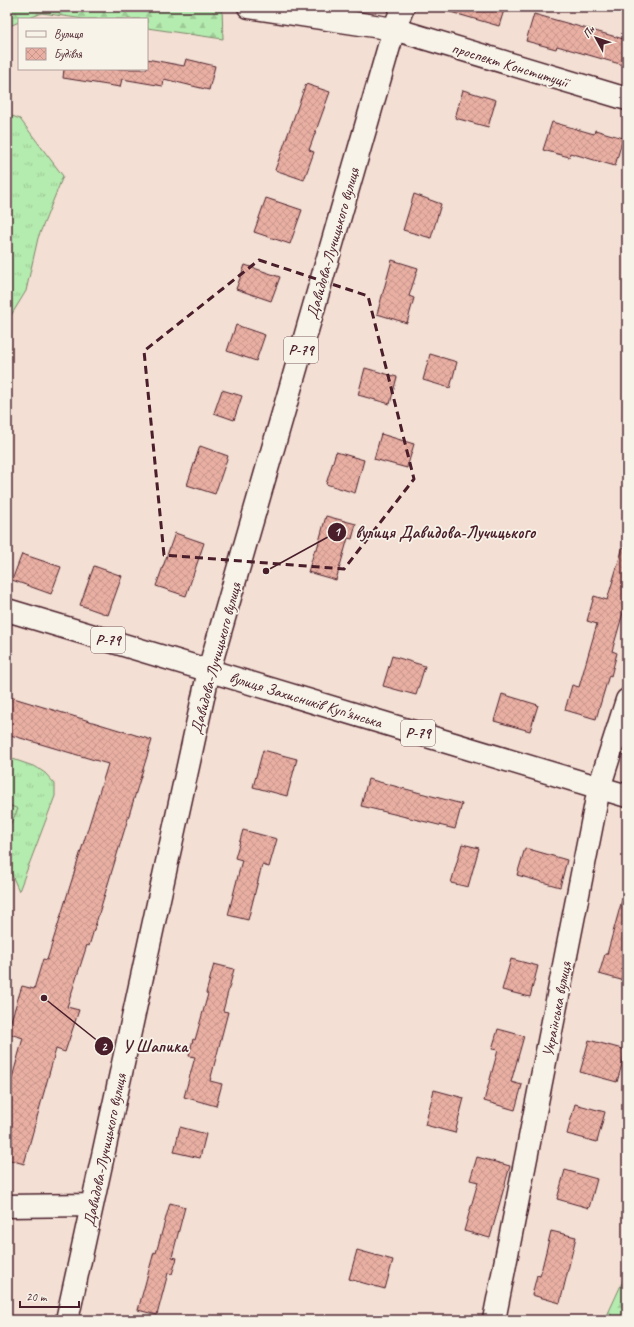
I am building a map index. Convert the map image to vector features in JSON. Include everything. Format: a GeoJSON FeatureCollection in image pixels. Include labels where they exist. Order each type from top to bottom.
{"type":"FeatureCollection","features":[{"type":"Feature","properties":{"kind":"main road","name":"проспект Конституції"},"geometry":{"type":"LineString","coordinates":[[249,7],[394,29],[627,99]]}},
{"type":"Feature","properties":{"kind":"main road","name":"Давидова-Лучицького вулиця"},"geometry":{"type":"LineString","coordinates":[[67,1320],[209,670],[394,29],[403,7]]}},
{"type":"Feature","properties":{"kind":"main road","name":"вулиця Захисників Куп'янська"},"geometry":{"type":"LineString","coordinates":[[7,610],[627,796]]}},
{"type":"Feature","properties":{"kind":"main road","name":"Українська вулиця"},"geometry":{"type":"LineString","coordinates":[[494,1320],[600,788],[627,700]]}},
{"type":"Feature","properties":{"kind":"main road"},"geometry":{"type":"LineString","coordinates":[[7,1206],[92,1205]]}},
{"type":"Feature","properties":{"kind":"highlighted area"},"geometry":{"type":"Polygon","coordinates":[[[259,260],[368,296],[414,479],[344,569],[164,555],[144,351],[259,260]]]}},
{"type":"Feature","properties":{"kind":"green space"},"geometry":{"type":"Polygon","coordinates":[[[7,7],[222,7],[223,39],[148,28],[148,18],[77,18],[42,13],[30,18],[18,18],[18,22],[7,27],[7,7]]]}},
{"type":"Feature","properties":{"kind":"green space"},"geometry":{"type":"Polygon","coordinates":[[[7,114],[20,119],[63,176],[38,238],[26,291],[7,322],[7,114]]]}},
{"type":"Feature","properties":{"kind":"green space"},"geometry":{"type":"Polygon","coordinates":[[[7,757],[36,767],[45,773],[55,784],[55,796],[19,891],[7,864],[7,757]]]}},
{"type":"Feature","properties":{"kind":"green space"},"geometry":{"type":"Polygon","coordinates":[[[7,804],[18,809],[8,829],[7,828],[7,804]]]}},
{"type":"Feature","properties":{"kind":"green space"},"geometry":{"type":"Polygon","coordinates":[[[627,1272],[627,1320],[605,1320],[627,1272]]]}},
{"type":"Feature","properties":{"kind":"building"},"geometry":{"type":"Polygon","coordinates":[[[448,7],[505,7],[499,26],[447,11],[448,7]]]}},
{"type":"Feature","properties":{"kind":"building"},"geometry":{"type":"Polygon","coordinates":[[[534,14],[627,40],[627,66],[557,46],[556,49],[526,41],[534,14]]]}},
{"type":"Feature","properties":{"kind":"building"},"geometry":{"type":"Polygon","coordinates":[[[148,59],[184,66],[186,59],[215,66],[209,90],[164,79],[163,86],[122,79],[120,87],[63,78],[64,70],[148,70],[148,59]]]}},
{"type":"Feature","properties":{"kind":"building"},"geometry":{"type":"Polygon","coordinates":[[[306,84],[330,92],[309,150],[314,152],[304,180],[275,170],[306,84]]]}},
{"type":"Feature","properties":{"kind":"building"},"geometry":{"type":"Polygon","coordinates":[[[463,90],[496,100],[488,127],[455,118],[463,90]]]}},
{"type":"Feature","properties":{"kind":"building"},"geometry":{"type":"Polygon","coordinates":[[[552,122],[594,134],[595,130],[623,138],[615,166],[570,153],[569,157],[543,150],[552,122]]]}},
{"type":"Feature","properties":{"kind":"building"},"geometry":{"type":"Polygon","coordinates":[[[414,194],[441,204],[431,238],[403,230],[414,194]]]}},
{"type":"Feature","properties":{"kind":"building"},"geometry":{"type":"Polygon","coordinates":[[[266,198],[302,210],[290,244],[254,232],[266,198]]]}},
{"type":"Feature","properties":{"kind":"building"},"geometry":{"type":"Polygon","coordinates":[[[392,260],[418,268],[409,296],[414,298],[407,323],[377,314],[392,260]]]}},
{"type":"Feature","properties":{"kind":"building"},"geometry":{"type":"Polygon","coordinates":[[[245,265],[280,277],[271,301],[236,289],[245,265]]]}},
{"type":"Feature","properties":{"kind":"building"},"geometry":{"type":"Polygon","coordinates":[[[236,325],[265,335],[256,361],[227,351],[236,325]]]}},
{"type":"Feature","properties":{"kind":"building"},"geometry":{"type":"Polygon","coordinates":[[[430,354],[457,362],[450,388],[423,380],[430,354]]]}},
{"type":"Feature","properties":{"kind":"building"},"geometry":{"type":"Polygon","coordinates":[[[365,368],[397,377],[390,404],[358,395],[365,368]]]}},
{"type":"Feature","properties":{"kind":"building"},"geometry":{"type":"Polygon","coordinates":[[[222,390],[242,396],[234,420],[214,413],[222,390]]]}},
{"type":"Feature","properties":{"kind":"building"},"geometry":{"type":"Polygon","coordinates":[[[381,434],[414,444],[407,468],[374,459],[381,434]]]}},
{"type":"Feature","properties":{"kind":"building"},"geometry":{"type":"Polygon","coordinates":[[[200,446],[228,456],[215,494],[187,485],[200,446]]]}},
{"type":"Feature","properties":{"kind":"building"},"geometry":{"type":"Polygon","coordinates":[[[336,452],[364,460],[355,493],[326,484],[336,452]]]}},
{"type":"Feature","properties":{"kind":"building"},"geometry":{"type":"Polygon","coordinates":[[[326,516],[356,524],[352,539],[348,538],[336,580],[308,572],[315,549],[317,549],[326,516]]]}},
{"type":"Feature","properties":{"kind":"building"},"geometry":{"type":"Polygon","coordinates":[[[175,533],[204,543],[186,596],[156,586],[175,533]]]}},
{"type":"Feature","properties":{"kind":"building"},"geometry":{"type":"Polygon","coordinates":[[[623,547],[627,548],[627,599],[612,651],[617,653],[611,676],[609,675],[596,719],[565,710],[572,685],[579,687],[597,624],[587,621],[594,596],[607,600],[623,547]]]}},
{"type":"Feature","properties":{"kind":"building"},"geometry":{"type":"Polygon","coordinates":[[[22,554],[61,567],[51,594],[12,580],[22,554]]]}},
{"type":"Feature","properties":{"kind":"building"},"geometry":{"type":"Polygon","coordinates":[[[94,566],[122,576],[108,615],[80,605],[94,566]]]}},
{"type":"Feature","properties":{"kind":"building"},"geometry":{"type":"Polygon","coordinates":[[[392,656],[425,666],[416,695],[383,686],[392,656]]]}},
{"type":"Feature","properties":{"kind":"building"},"geometry":{"type":"Polygon","coordinates":[[[502,694],[538,705],[530,731],[494,721],[502,694]]]}},
{"type":"Feature","properties":{"kind":"building"},"geometry":{"type":"Polygon","coordinates":[[[7,696],[152,740],[89,946],[87,945],[67,1007],[79,1010],[65,1052],[56,1049],[24,1164],[7,1159],[7,1096],[23,1038],[7,1033],[22,986],[34,989],[43,959],[47,960],[108,764],[7,734],[7,696]]]}},
{"type":"Feature","properties":{"kind":"building"},"geometry":{"type":"Polygon","coordinates":[[[263,750],[297,759],[287,796],[253,787],[263,750]]]}},
{"type":"Feature","properties":{"kind":"building"},"geometry":{"type":"Polygon","coordinates":[[[368,779],[462,804],[455,829],[361,806],[368,779]]]}},
{"type":"Feature","properties":{"kind":"building"},"geometry":{"type":"Polygon","coordinates":[[[243,830],[277,839],[269,867],[262,865],[248,920],[228,915],[242,860],[235,858],[243,830]]]}},
{"type":"Feature","properties":{"kind":"building"},"geometry":{"type":"Polygon","coordinates":[[[462,844],[479,848],[468,887],[451,883],[462,844]]]}},
{"type":"Feature","properties":{"kind":"building"},"geometry":{"type":"Polygon","coordinates":[[[525,848],[567,860],[560,887],[517,875],[525,848]]]}},
{"type":"Feature","properties":{"kind":"building"},"geometry":{"type":"Polygon","coordinates":[[[622,900],[627,900],[627,957],[621,980],[599,974],[605,954],[607,954],[622,900]]]}},
{"type":"Feature","properties":{"kind":"building"},"geometry":{"type":"Polygon","coordinates":[[[511,959],[538,966],[530,997],[502,990],[511,959]]]}},
{"type":"Feature","properties":{"kind":"building"},"geometry":{"type":"Polygon","coordinates":[[[214,964],[234,969],[223,1011],[228,1012],[210,1081],[222,1084],[216,1106],[184,1097],[195,1057],[189,1056],[208,994],[206,993],[214,964]]]}},
{"type":"Feature","properties":{"kind":"building"},"geometry":{"type":"Polygon","coordinates":[[[498,1029],[524,1036],[511,1082],[522,1085],[515,1110],[484,1101],[498,1050],[492,1049],[498,1029]]]}},
{"type":"Feature","properties":{"kind":"building"},"geometry":{"type":"Polygon","coordinates":[[[589,1040],[626,1050],[617,1082],[580,1072],[589,1040]]]}},
{"type":"Feature","properties":{"kind":"building"},"geometry":{"type":"Polygon","coordinates":[[[434,1090],[464,1098],[455,1133],[425,1125],[434,1090]]]}},
{"type":"Feature","properties":{"kind":"building"},"geometry":{"type":"Polygon","coordinates":[[[575,1104],[605,1112],[597,1142],[567,1134],[575,1104]]]}},
{"type":"Feature","properties":{"kind":"building"},"geometry":{"type":"Polygon","coordinates":[[[180,1127],[206,1134],[200,1158],[174,1152],[180,1127]]]}},
{"type":"Feature","properties":{"kind":"building"},"geometry":{"type":"Polygon","coordinates":[[[477,1157],[510,1166],[490,1238],[464,1231],[478,1182],[470,1180],[477,1157]]]}},
{"type":"Feature","properties":{"kind":"building"},"geometry":{"type":"Polygon","coordinates":[[[565,1170],[597,1179],[589,1208],[557,1199],[565,1170]]]}},
{"type":"Feature","properties":{"kind":"building"},"geometry":{"type":"Polygon","coordinates":[[[170,1203],[185,1207],[172,1257],[177,1258],[172,1274],[168,1273],[157,1315],[138,1310],[154,1252],[156,1253],[170,1203]]]}},
{"type":"Feature","properties":{"kind":"building"},"geometry":{"type":"Polygon","coordinates":[[[551,1231],[576,1237],[560,1303],[532,1295],[537,1275],[540,1276],[551,1231]]]}},
{"type":"Feature","properties":{"kind":"building"},"geometry":{"type":"Polygon","coordinates":[[[357,1250],[393,1260],[385,1289],[349,1279],[357,1250]]]}},
{"type":"Feature","properties":{"kind":"place","name":"вулиця Давидова-Лучицького"},"geometry":{"type":"Point","coordinates":[266,571]}},
{"type":"Feature","properties":{"kind":"place","name":"У Шапика"},"geometry":{"type":"Point","coordinates":[44,998]}}]}
